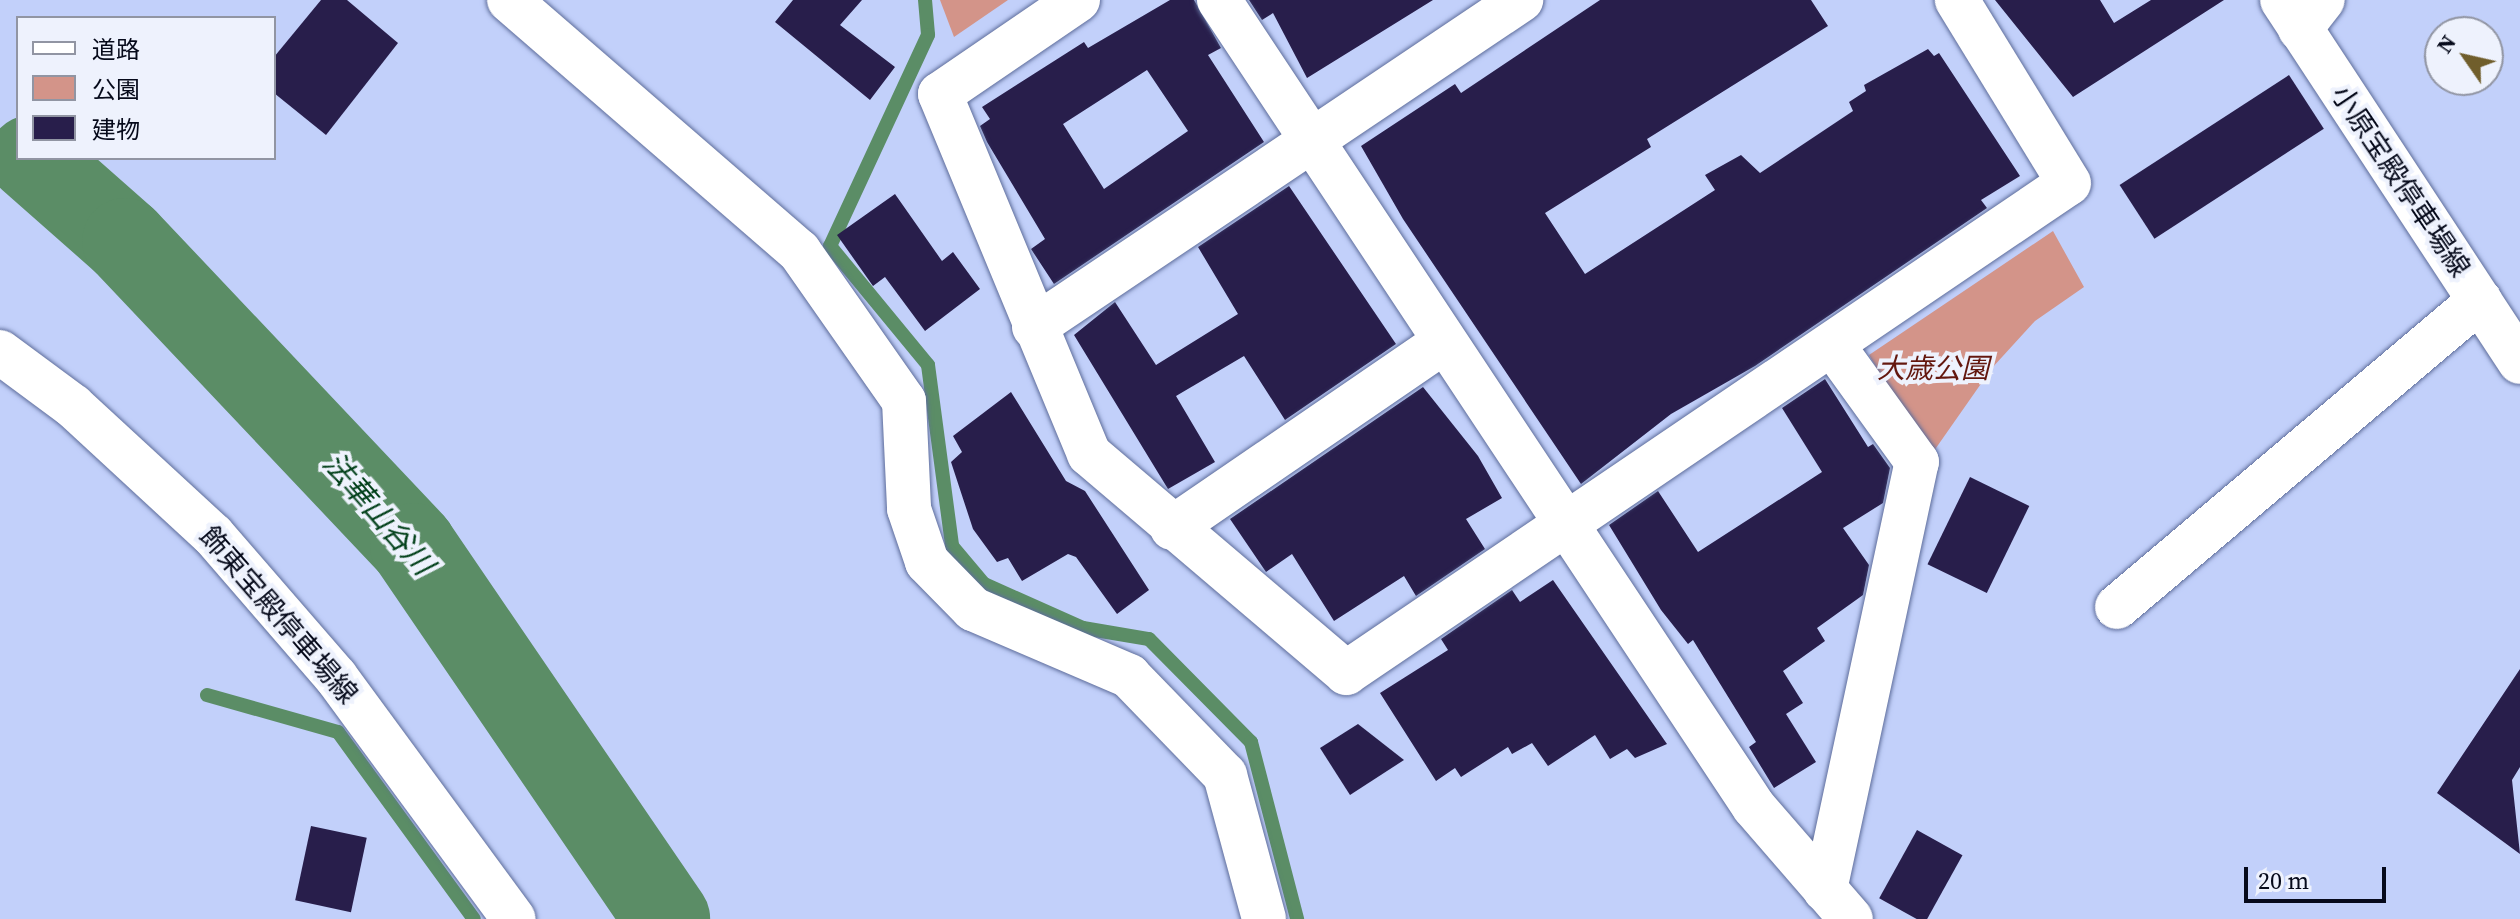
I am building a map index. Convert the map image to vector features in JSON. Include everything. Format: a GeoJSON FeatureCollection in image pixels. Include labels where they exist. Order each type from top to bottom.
{"type":"FeatureCollection","features":[{"type":"Feature","properties":{"kind":"street"},"geometry":{"type":"LineString","coordinates":[[509,0],[799,251],[904,401],[909,509],[927,562],[973,609],[1129,676],[1225,775],[1264,919]]}},
{"type":"Feature","properties":{"kind":"street"},"geometry":{"type":"LineString","coordinates":[[1078,0],[940,94],[1089,454],[1172,528],[1346,673],[1834,347],[2069,183],[1957,0]]}},
{"type":"Feature","properties":{"kind":"street"},"geometry":{"type":"LineString","coordinates":[[1219,0],[1314,136],[1444,342],[1754,807],[1838,905]]}},
{"type":"Feature","properties":{"kind":"street"},"geometry":{"type":"LineString","coordinates":[[1034,327],[1314,136],[1521,0]]}},
{"type":"Feature","properties":{"kind":"street","name":"小原宝殿停車場線"},"geometry":{"type":"LineString","coordinates":[[2301,10],[2520,362]]}},
{"type":"Feature","properties":{"kind":"street"},"geometry":{"type":"LineString","coordinates":[[2117,607],[2480,300]]}},
{"type":"Feature","properties":{"kind":"street"},"geometry":{"type":"LineString","coordinates":[[1172,528],[1444,342]]}},
{"type":"Feature","properties":{"kind":"street"},"geometry":{"type":"LineString","coordinates":[[1834,347],[1917,462],[1838,905]]}},
{"type":"Feature","properties":{"kind":"street","name":"飾東宝殿停車場線"},"geometry":{"type":"LineString","coordinates":[[0,352],[73,406],[213,535],[336,677],[514,919]]}},
{"type":"Feature","properties":{"kind":"green space"},"geometry":{"type":"Polygon","coordinates":[[[940,0],[1008,0],[954,37],[940,0]]]}},
{"type":"Feature","properties":{"kind":"green space","name":"大歳公園"},"geometry":{"type":"Polygon","coordinates":[[[2053,231],[2084,287],[2035,321],[1992,368],[1929,458],[1869,355],[2053,231]]]}},
{"type":"Feature","properties":{"kind":"building"},"geometry":{"type":"Polygon","coordinates":[[[321,0],[347,0],[398,43],[326,135],[276,95],[276,55],[321,0]]]}},
{"type":"Feature","properties":{"kind":"building"},"geometry":{"type":"Polygon","coordinates":[[[793,0],[862,0],[840,25],[895,67],[870,100],[775,22],[793,0]]]}},
{"type":"Feature","properties":{"kind":"building"},"geometry":{"type":"Polygon","coordinates":[[[1170,0],[1194,0],[1221,48],[1208,55],[1264,142],[1054,284],[1031,249],[1045,239],[980,126],[990,119],[982,107],[1084,42],[1088,48],[1170,0]],[[1147,70],[1063,124],[1104,189],[1188,131],[1147,70]]]}},
{"type":"Feature","properties":{"kind":"building"},"geometry":{"type":"Polygon","coordinates":[[[1249,0],[1433,0],[1307,78],[1273,13],[1262,20],[1249,0]]]}},
{"type":"Feature","properties":{"kind":"building"},"geometry":{"type":"Polygon","coordinates":[[[1600,0],[1811,0],[1828,26],[1647,139],[1651,147],[1545,213],[1585,274],[1715,190],[1705,175],[1741,155],[1760,173],[1853,111],[1849,102],[1866,91],[1864,85],[1928,49],[1934,56],[1939,53],[2020,176],[1981,200],[1987,208],[1755,366],[1671,414],[1581,484],[1403,219],[1361,146],[1455,84],[1461,93],[1600,0]]]}},
{"type":"Feature","properties":{"kind":"building"},"geometry":{"type":"Polygon","coordinates":[[[1995,0],[2100,0],[2114,23],[2151,0],[2224,0],[2073,97],[1995,0]]]}},
{"type":"Feature","properties":{"kind":"building"},"geometry":{"type":"Polygon","coordinates":[[[2289,75],[2324,129],[2154,239],[2120,185],[2289,75]]]}},
{"type":"Feature","properties":{"kind":"building"},"geometry":{"type":"Polygon","coordinates":[[[1289,186],[1396,344],[1285,420],[1244,356],[1176,396],[1215,462],[1168,489],[1074,335],[1115,302],[1156,365],[1238,314],[1198,247],[1289,186]]]}},
{"type":"Feature","properties":{"kind":"building"},"geometry":{"type":"Polygon","coordinates":[[[895,194],[942,261],[953,252],[980,289],[925,331],[885,277],[873,286],[837,235],[895,194]]]}},
{"type":"Feature","properties":{"kind":"building"},"geometry":{"type":"Polygon","coordinates":[[[1825,379],[1868,447],[1873,444],[1890,468],[1883,503],[1843,528],[1869,565],[1863,595],[1817,628],[1825,641],[1783,671],[1803,703],[1786,714],[1816,762],[1774,788],[1749,747],[1756,742],[1693,640],[1688,644],[1661,610],[1609,525],[1658,491],[1698,552],[1822,472],[1782,408],[1825,379]]]}},
{"type":"Feature","properties":{"kind":"building"},"geometry":{"type":"Polygon","coordinates":[[[1423,387],[1478,456],[1502,498],[1466,519],[1485,549],[1416,596],[1404,576],[1334,621],[1292,554],[1266,572],[1230,519],[1423,387]]]}},
{"type":"Feature","properties":{"kind":"building"},"geometry":{"type":"Polygon","coordinates":[[[1011,392],[1066,481],[1085,491],[1149,590],[1117,614],[1076,557],[1068,554],[1022,581],[1008,558],[997,562],[973,529],[951,462],[962,452],[953,436],[1011,392]]]}},
{"type":"Feature","properties":{"kind":"building"},"geometry":{"type":"Polygon","coordinates":[[[1970,477],[2029,506],[1987,593],[1927,564],[1970,477]]]}},
{"type":"Feature","properties":{"kind":"building"},"geometry":{"type":"Polygon","coordinates":[[[1553,580],[1667,744],[1635,758],[1627,749],[1610,759],[1595,735],[1548,766],[1532,743],[1512,754],[1508,747],[1461,777],[1455,768],[1436,781],[1380,693],[1448,650],[1441,639],[1512,590],[1520,602],[1553,580]]]}},
{"type":"Feature","properties":{"kind":"building"},"geometry":{"type":"Polygon","coordinates":[[[2520,669],[2520,767],[2512,780],[2520,854],[2437,793],[2520,669]]]}},
{"type":"Feature","properties":{"kind":"building"},"geometry":{"type":"Polygon","coordinates":[[[1358,724],[1404,760],[1350,795],[1320,748],[1358,724]]]}},
{"type":"Feature","properties":{"kind":"building"},"geometry":{"type":"Polygon","coordinates":[[[311,826],[367,838],[351,912],[295,900],[311,826]]]}},
{"type":"Feature","properties":{"kind":"building"},"geometry":{"type":"Polygon","coordinates":[[[1917,830],[1962,855],[1927,919],[1917,919],[1879,898],[1917,830]]]}},
{"type":"Feature","properties":{"kind":"waterway"},"geometry":{"type":"LineString","coordinates":[[925,0],[928,35],[830,246],[928,365],[952,546],[984,584],[1083,628],[1149,639],[1251,742],[1297,919]]}},
{"type":"Feature","properties":{"kind":"waterway","name":"法華山谷川"},"geometry":{"type":"LineString","coordinates":[[33,160],[125,241],[413,546],[667,919]]}},
{"type":"Feature","properties":{"kind":"waterway"},"geometry":{"type":"LineString","coordinates":[[207,695],[338,732],[474,919]]}}]}
